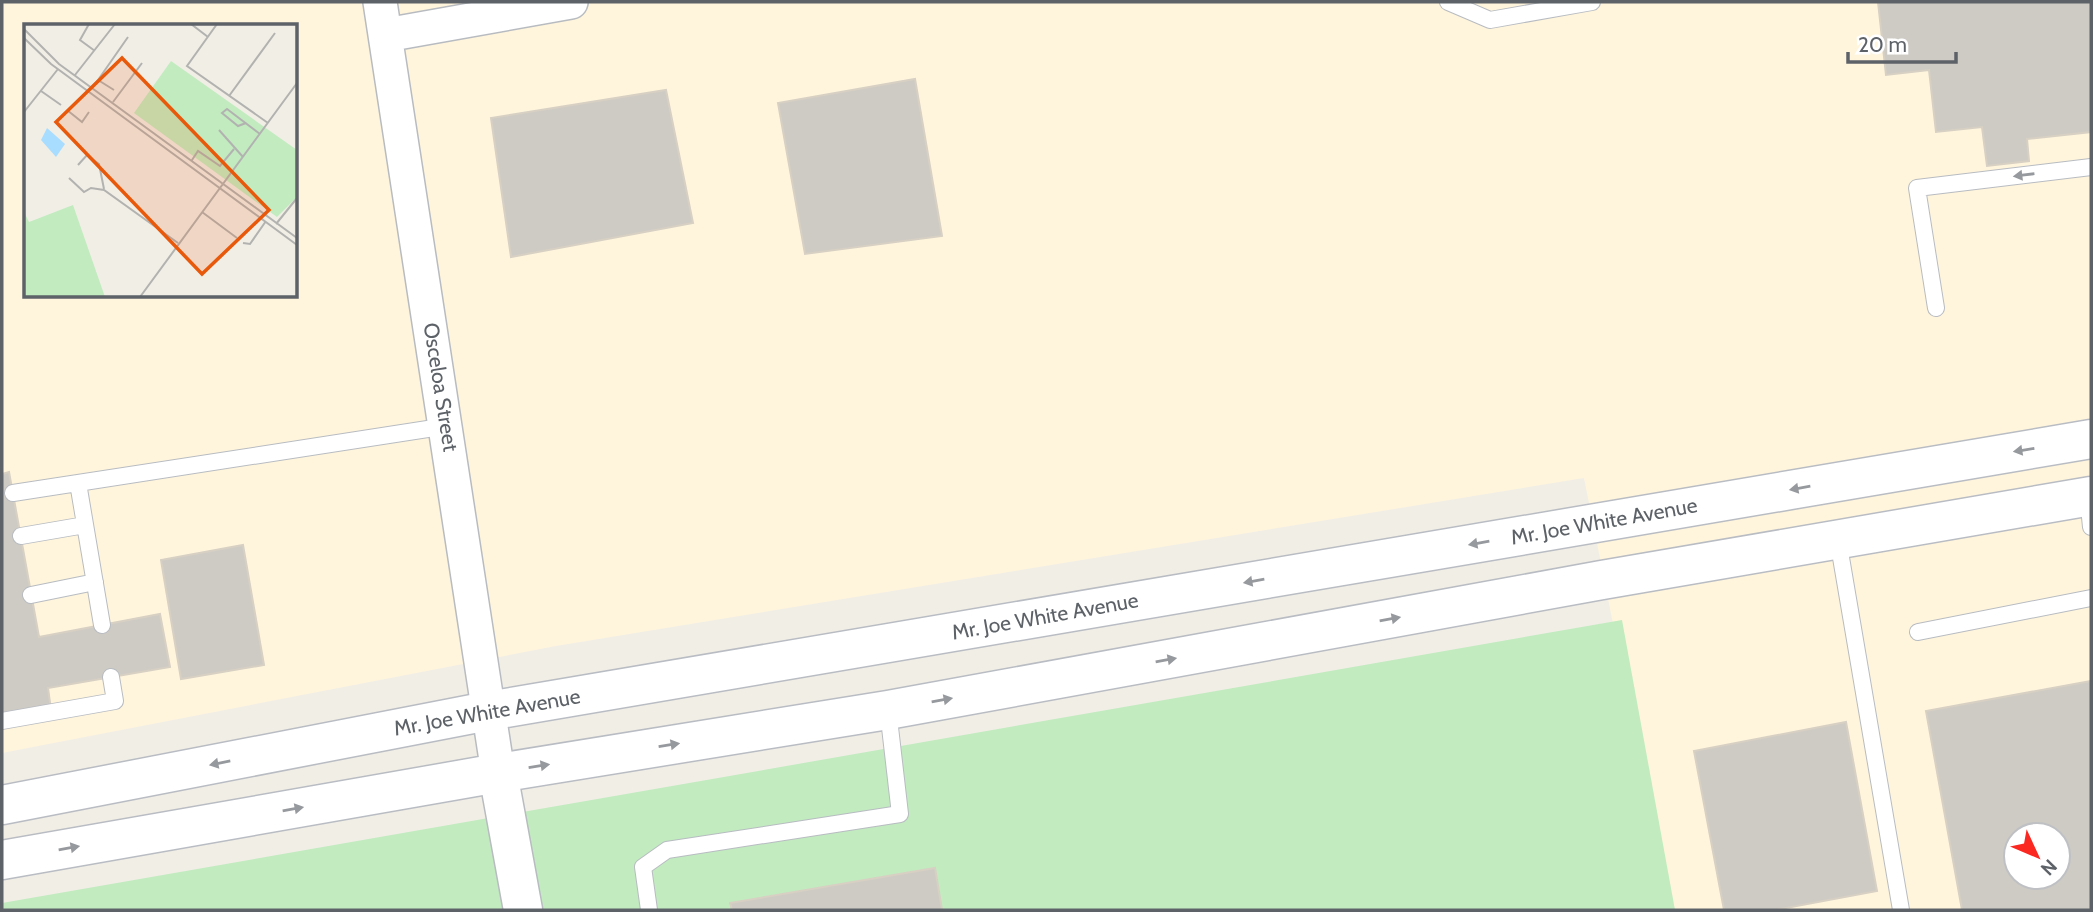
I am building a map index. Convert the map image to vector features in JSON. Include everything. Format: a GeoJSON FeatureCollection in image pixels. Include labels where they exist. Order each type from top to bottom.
{"type":"FeatureCollection","features":[{"type":"Feature","properties":{"kind":"main road","name":"Mr. Joe White Avenue"},"geometry":{"type":"LineString","coordinates":[[2,805],[488,710],[2091,439]]}},
{"type":"Feature","properties":{"kind":"main road"},"geometry":{"type":"LineString","coordinates":[[2,860],[498,772],[888,710],[1838,540],[2090,507]]}},
{"type":"Feature","properties":{"kind":"main road"},"geometry":{"type":"LineString","coordinates":[[498,772],[523,910]]}},
{"type":"Feature","properties":{"kind":"street","name":"Osceloa Street"},"geometry":{"type":"LineString","coordinates":[[380,2],[498,772]]}},
{"type":"Feature","properties":{"kind":"street"},"geometry":{"type":"LineString","coordinates":[[386,35],[571,2]]}},
{"type":"Feature","properties":{"kind":"lane"},"geometry":{"type":"LineString","coordinates":[[1448,2],[1490,20],[1592,2]]}},
{"type":"Feature","properties":{"kind":"lane"},"geometry":{"type":"LineString","coordinates":[[1936,307],[1917,188],[2091,167]]}},
{"type":"Feature","properties":{"kind":"lane"},"geometry":{"type":"LineString","coordinates":[[13,493],[447,426]]}},
{"type":"Feature","properties":{"kind":"lane"},"geometry":{"type":"LineString","coordinates":[[78,483],[102,625]]}},
{"type":"Feature","properties":{"kind":"lane"},"geometry":{"type":"LineString","coordinates":[[21,536],[85,525]]}},
{"type":"Feature","properties":{"kind":"lane"},"geometry":{"type":"LineString","coordinates":[[1838,540],[1901,910]]}},
{"type":"Feature","properties":{"kind":"lane"},"geometry":{"type":"LineString","coordinates":[[31,595],[95,582]]}},
{"type":"Feature","properties":{"kind":"lane"},"geometry":{"type":"LineString","coordinates":[[1918,632],[2091,598]]}},
{"type":"Feature","properties":{"kind":"lane"},"geometry":{"type":"LineString","coordinates":[[2,721],[115,701],[111,677]]}},
{"type":"Feature","properties":{"kind":"lane"},"geometry":{"type":"LineString","coordinates":[[649,910],[643,867],[667,850],[900,814],[888,710]]}},
{"type":"Feature","properties":{"kind":"shaded area"},"geometry":{"type":"Polygon","coordinates":[[[2,2],[2091,2],[2091,910],[1670,910],[1584,478],[556,646],[2,753],[2,2]]]}},
{"type":"Feature","properties":{"kind":"green space"},"geometry":{"type":"Polygon","coordinates":[[[1622,620],[1675,910],[2,910],[2,903],[1622,620]]]}},
{"type":"Feature","properties":{"kind":"building"},"geometry":{"type":"Polygon","coordinates":[[[1878,2],[2091,2],[2091,132],[2027,139],[2029,161],[1987,166],[1982,127],[1936,132],[1929,70],[1886,75],[1878,2]]]}},
{"type":"Feature","properties":{"kind":"building"},"geometry":{"type":"Polygon","coordinates":[[[915,79],[942,236],[805,254],[778,103],[915,79]]]}},
{"type":"Feature","properties":{"kind":"building"},"geometry":{"type":"Polygon","coordinates":[[[666,90],[693,223],[511,257],[491,118],[666,90]]]}},
{"type":"Feature","properties":{"kind":"building"},"geometry":{"type":"Polygon","coordinates":[[[9,472],[39,637],[160,614],[170,667],[48,688],[51,710],[2,719],[2,474],[9,472]]]}},
{"type":"Feature","properties":{"kind":"building"},"geometry":{"type":"Polygon","coordinates":[[[243,545],[264,665],[181,679],[161,560],[243,545]]]}},
{"type":"Feature","properties":{"kind":"building"},"geometry":{"type":"Polygon","coordinates":[[[2091,681],[2091,910],[1962,910],[1926,711],[2091,681]]]}},
{"type":"Feature","properties":{"kind":"building"},"geometry":{"type":"Polygon","coordinates":[[[1846,722],[1877,891],[1775,910],[1724,910],[1694,751],[1846,722]]]}},
{"type":"Feature","properties":{"kind":"building"},"geometry":{"type":"Polygon","coordinates":[[[935,868],[942,910],[732,910],[730,903],[935,868]]]}}]}
